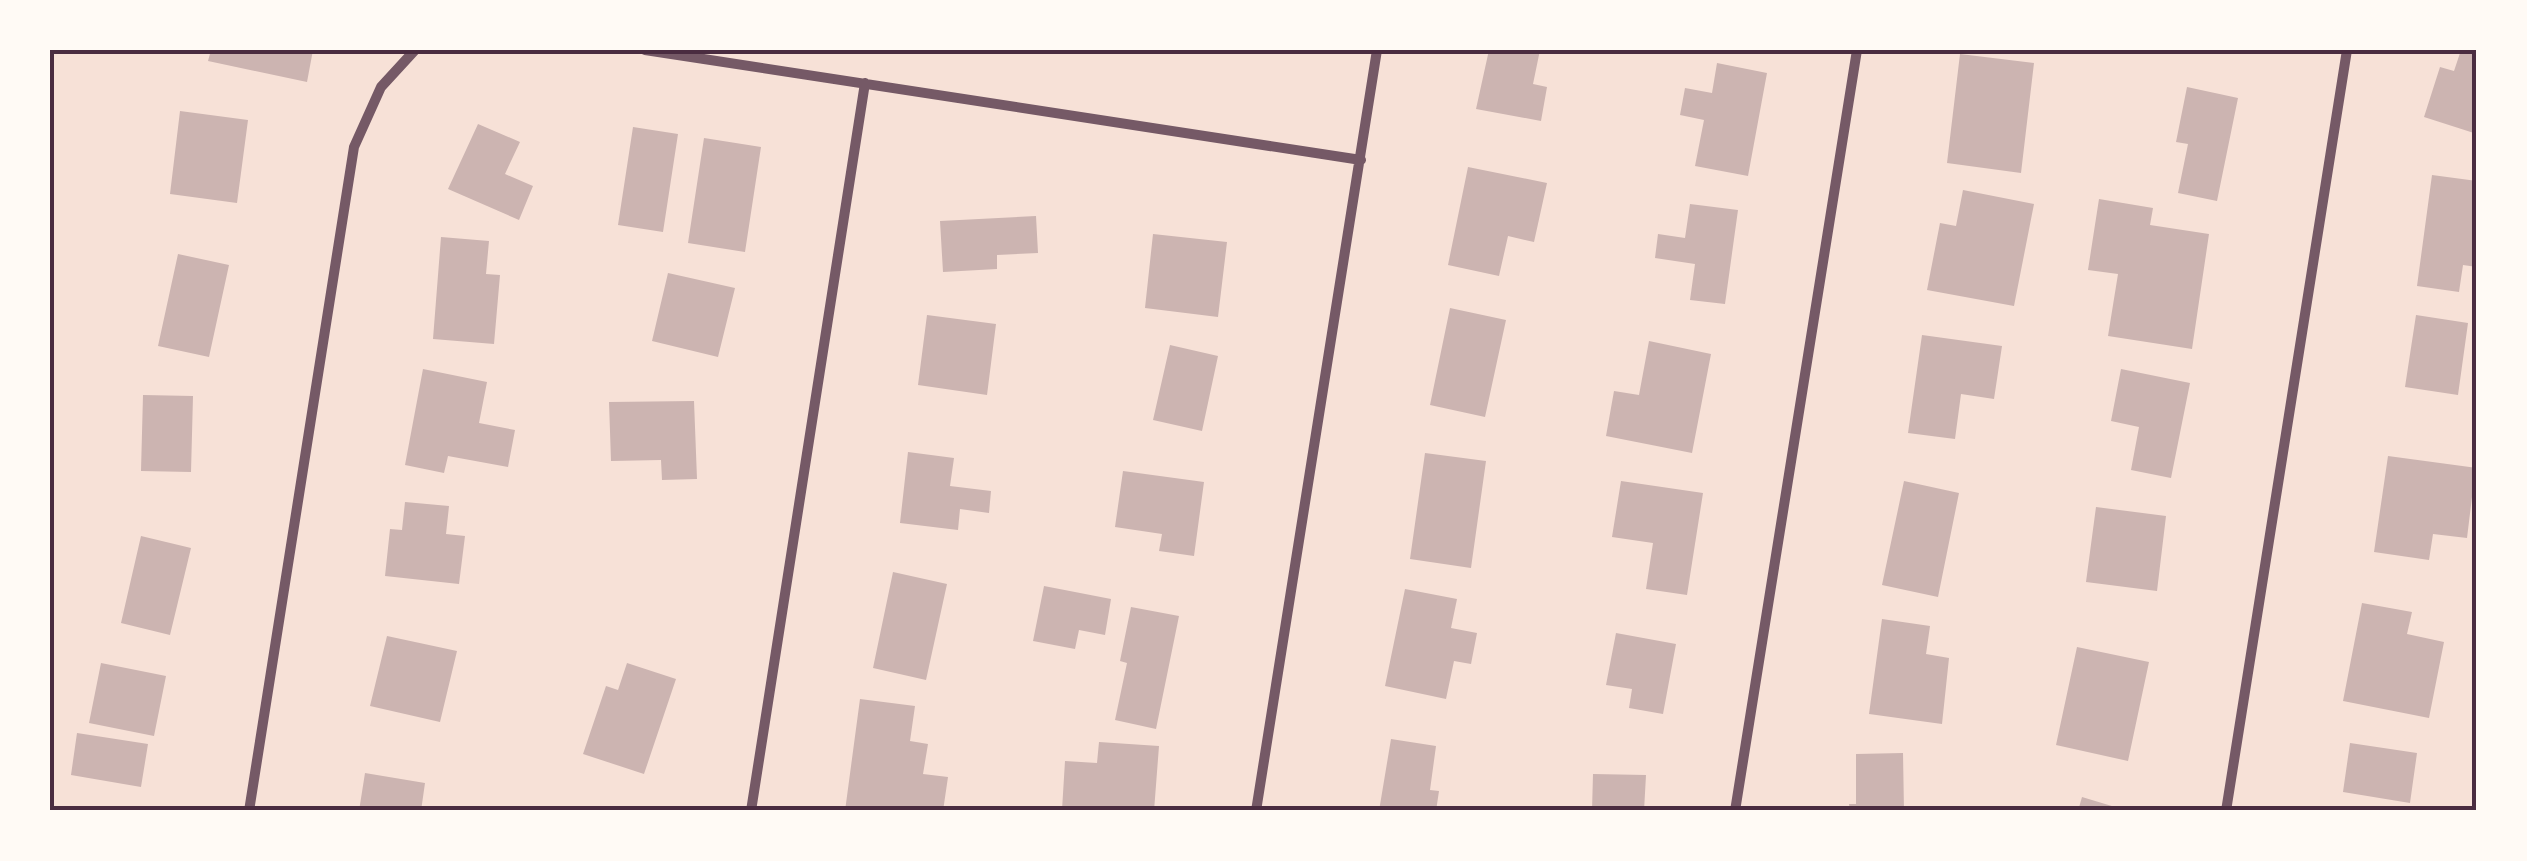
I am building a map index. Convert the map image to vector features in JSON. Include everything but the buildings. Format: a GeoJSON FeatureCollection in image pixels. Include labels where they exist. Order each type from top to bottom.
{"type":"FeatureCollection","features":[{"type":"Feature","properties":{"kind":"street"},"geometry":{"type":"LineString","coordinates":[[249,811],[354,146],[381,87],[414,50]]}},
{"type":"Feature","properties":{"kind":"street"},"geometry":{"type":"LineString","coordinates":[[645,50],[1361,160]]}},
{"type":"Feature","properties":{"kind":"street"},"geometry":{"type":"LineString","coordinates":[[1256,811],[1377,50]]}},
{"type":"Feature","properties":{"kind":"street"},"geometry":{"type":"LineString","coordinates":[[1735,811],[1857,50]]}},
{"type":"Feature","properties":{"kind":"street"},"geometry":{"type":"LineString","coordinates":[[2226,811],[2347,50]]}},
{"type":"Feature","properties":{"kind":"street"},"geometry":{"type":"LineString","coordinates":[[751,811],[865,83]]}}]}
